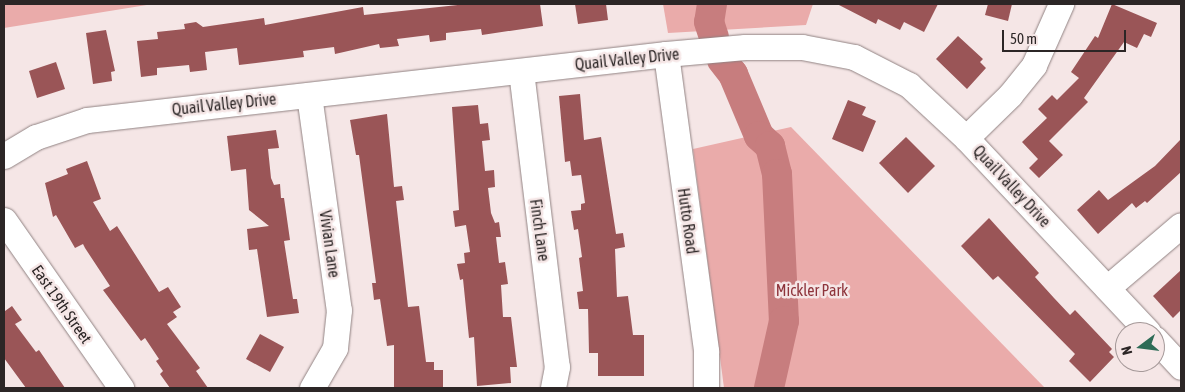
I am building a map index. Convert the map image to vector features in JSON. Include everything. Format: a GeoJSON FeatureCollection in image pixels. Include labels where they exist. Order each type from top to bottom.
{"type":"FeatureCollection","features":[{"type":"Feature","properties":{"kind":"street"},"geometry":{"type":"LineString","coordinates":[[966,138],[1010,95],[1034,65],[1061,4]]}},
{"type":"Feature","properties":{"kind":"street","name":"Quail Valley Drive"},"geometry":{"type":"LineString","coordinates":[[4,156],[36,136],[87,120],[666,54],[768,46],[802,47],[854,57],[910,85],[966,138],[1139,322]]}},
{"type":"Feature","properties":{"kind":"street","name":"Hutto Road"},"geometry":{"type":"LineString","coordinates":[[666,54],[706,351],[706,388]]}},
{"type":"Feature","properties":{"kind":"street","name":"Finch Lane"},"geometry":{"type":"LineString","coordinates":[[521,71],[557,368],[553,388]]}},
{"type":"Feature","properties":{"kind":"street","name":"Vivian Lane"},"geometry":{"type":"LineString","coordinates":[[309,95],[339,310],[335,348],[312,388]]}},
{"type":"Feature","properties":{"kind":"street","name":"East 19th Street"},"geometry":{"type":"LineString","coordinates":[[4,220],[121,388]]}},
{"type":"Feature","properties":{"kind":"street"},"geometry":{"type":"LineString","coordinates":[[1107,288],[1181,225]]}},
{"type":"Feature","properties":{"kind":"street"},"geometry":{"type":"LineString","coordinates":[[1165,350],[1181,367]]}},
{"type":"Feature","properties":{"kind":"green space"},"geometry":{"type":"Polygon","coordinates":[[[4,4],[153,4],[4,28],[4,4]]]}},
{"type":"Feature","properties":{"kind":"green space"},"geometry":{"type":"Polygon","coordinates":[[[663,4],[813,4],[806,25],[668,33],[663,4]]]}},
{"type":"Feature","properties":{"kind":"green space","name":"Mickler Park"},"geometry":{"type":"Polygon","coordinates":[[[791,127],[1045,388],[724,388],[693,149],[791,127]]]}},
{"type":"Feature","properties":{"kind":"building"},"geometry":{"type":"Polygon","coordinates":[[[467,4],[540,4],[543,26],[482,35],[481,29],[446,33],[446,40],[430,42],[429,35],[397,39],[399,46],[380,48],[379,44],[335,54],[334,47],[303,51],[304,57],[239,65],[237,48],[205,52],[207,70],[190,72],[189,65],[157,68],[157,75],[141,77],[137,41],[158,39],[157,32],[185,29],[184,24],[196,22],[203,27],[264,18],[265,25],[363,7],[364,15],[467,4]]]}},
{"type":"Feature","properties":{"kind":"building"},"geometry":{"type":"Polygon","coordinates":[[[575,4],[606,4],[608,20],[578,24],[575,4]]]}},
{"type":"Feature","properties":{"kind":"building"},"geometry":{"type":"Polygon","coordinates":[[[837,4],[938,4],[924,32],[904,22],[900,30],[878,19],[876,24],[837,4]]]}},
{"type":"Feature","properties":{"kind":"building"},"geometry":{"type":"Polygon","coordinates":[[[988,4],[1012,4],[1008,21],[985,15],[988,4]]]}},
{"type":"Feature","properties":{"kind":"building"},"geometry":{"type":"Polygon","coordinates":[[[1112,4],[1157,23],[1151,37],[1144,34],[1137,48],[1124,42],[1084,98],[1088,102],[1049,141],[1063,155],[1039,178],[1029,168],[1038,159],[1022,142],[1047,118],[1038,109],[1052,95],[1057,100],[1079,78],[1071,72],[1095,36],[1098,38],[1112,4]]]}},
{"type":"Feature","properties":{"kind":"building"},"geometry":{"type":"Polygon","coordinates":[[[106,30],[115,71],[111,72],[112,81],[93,84],[86,33],[106,30]]]}},
{"type":"Feature","properties":{"kind":"building"},"geometry":{"type":"Polygon","coordinates":[[[958,36],[983,59],[980,62],[986,68],[967,89],[936,59],[958,36]]]}},
{"type":"Feature","properties":{"kind":"building"},"geometry":{"type":"Polygon","coordinates":[[[56,62],[65,89],[37,98],[29,71],[56,62]]]}},
{"type":"Feature","properties":{"kind":"building"},"geometry":{"type":"Polygon","coordinates":[[[580,94],[584,140],[601,137],[616,234],[623,233],[625,247],[615,249],[617,297],[628,296],[633,335],[644,335],[644,376],[598,376],[598,353],[589,353],[588,309],[579,309],[577,292],[583,291],[579,258],[582,257],[578,229],[574,230],[571,211],[581,210],[581,204],[585,203],[581,175],[572,176],[570,161],[565,162],[559,96],[580,94]]]}},
{"type":"Feature","properties":{"kind":"building"},"geometry":{"type":"Polygon","coordinates":[[[848,100],[866,107],[862,115],[876,121],[863,152],[832,139],[848,100]]]}},
{"type":"Feature","properties":{"kind":"building"},"geometry":{"type":"Polygon","coordinates":[[[478,105],[480,124],[488,123],[490,140],[482,141],[485,171],[494,170],[495,187],[488,188],[491,213],[495,223],[499,222],[501,237],[496,237],[499,263],[505,262],[508,284],[501,285],[503,317],[511,317],[517,367],[510,367],[511,383],[477,386],[474,337],[469,338],[463,279],[460,280],[457,264],[465,263],[464,253],[470,252],[466,225],[455,227],[453,211],[459,210],[452,107],[478,105]]]}},
{"type":"Feature","properties":{"kind":"building"},"geometry":{"type":"Polygon","coordinates":[[[387,114],[394,187],[402,186],[404,200],[396,201],[408,307],[419,306],[426,362],[434,362],[434,370],[443,370],[443,388],[394,388],[394,345],[387,346],[380,299],[374,300],[372,283],[376,283],[359,155],[356,155],[350,120],[387,114]]]}},
{"type":"Feature","properties":{"kind":"building"},"geometry":{"type":"Polygon","coordinates":[[[276,130],[279,148],[268,149],[271,178],[274,185],[280,184],[281,198],[284,198],[290,240],[284,241],[293,299],[297,299],[299,313],[267,317],[257,249],[249,250],[247,229],[269,226],[249,210],[246,169],[231,171],[227,136],[276,130]]]}},
{"type":"Feature","properties":{"kind":"building"},"geometry":{"type":"Polygon","coordinates":[[[906,137],[935,166],[908,193],[879,163],[906,137]]]}},
{"type":"Feature","properties":{"kind":"building"},"geometry":{"type":"Polygon","coordinates":[[[1181,139],[1181,172],[1147,203],[1145,201],[1136,208],[1132,203],[1098,234],[1077,210],[1099,190],[1108,200],[1155,166],[1181,139]]]}},
{"type":"Feature","properties":{"kind":"building"},"geometry":{"type":"Polygon","coordinates":[[[87,161],[101,199],[93,202],[110,231],[117,226],[159,292],[168,287],[181,307],[173,312],[177,317],[167,324],[200,368],[196,371],[208,388],[170,388],[160,374],[163,371],[156,361],[159,359],[145,338],[141,341],[103,290],[110,286],[83,244],[75,248],[56,215],[53,217],[45,183],[68,174],[66,169],[87,161]]]}},
{"type":"Feature","properties":{"kind":"building"},"geometry":{"type":"Polygon","coordinates":[[[989,218],[1039,273],[1035,277],[1054,298],[1070,315],[1075,310],[1112,349],[1109,352],[1114,357],[1090,382],[1069,361],[1075,354],[998,276],[993,280],[961,246],[989,218]]]}},
{"type":"Feature","properties":{"kind":"building"},"geometry":{"type":"Polygon","coordinates":[[[1181,270],[1181,310],[1173,318],[1153,296],[1181,270]]]}},
{"type":"Feature","properties":{"kind":"building"},"geometry":{"type":"Polygon","coordinates":[[[12,306],[22,320],[15,324],[36,352],[39,350],[65,388],[26,388],[4,358],[4,308],[5,311],[12,306]]]}},
{"type":"Feature","properties":{"kind":"building"},"geometry":{"type":"Polygon","coordinates":[[[260,334],[284,347],[270,372],[246,359],[260,334]]]}},
{"type":"Feature","properties":{"kind":"waterway"},"geometry":{"type":"LineString","coordinates":[[712,4],[709,22],[714,37]]}},
{"type":"Feature","properties":{"kind":"waterway"},"geometry":{"type":"LineString","coordinates":[[722,60],[733,74],[759,136],[770,146],[777,174],[784,321],[769,388]]}}]}
